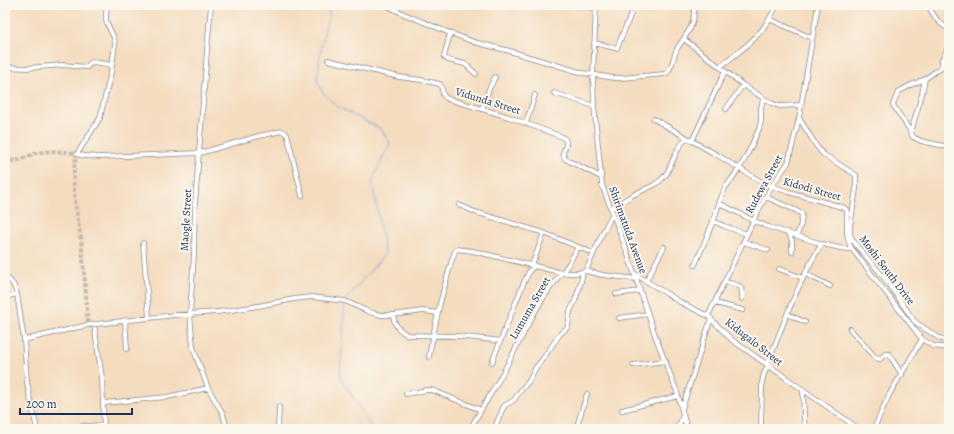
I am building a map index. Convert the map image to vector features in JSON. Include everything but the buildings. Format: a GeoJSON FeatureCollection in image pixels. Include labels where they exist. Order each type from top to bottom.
{"type":"FeatureCollection","features":[{"type":"Feature","properties":{"kind":"street"},"geometry":{"type":"LineString","coordinates":[[108,5],[106,20],[115,44],[111,72],[100,118],[77,154],[100,157],[200,153],[258,136],[285,132],[287,134],[302,196]]}},
{"type":"Feature","properties":{"kind":"street","name":"Maogle Street"},"geometry":{"type":"LineString","coordinates":[[211,5],[195,211],[190,314],[193,347],[208,388],[223,414],[227,429]]}},
{"type":"Feature","properties":{"kind":"street"},"geometry":{"type":"LineString","coordinates":[[386,5],[474,42],[593,75],[622,78],[667,73],[676,51],[687,34],[693,19],[694,5]]}},
{"type":"Feature","properties":{"kind":"street"},"geometry":{"type":"LineString","coordinates":[[573,5],[596,6]]}},
{"type":"Feature","properties":{"kind":"street"},"geometry":{"type":"LineString","coordinates":[[720,67],[763,29],[777,5]]}},
{"type":"Feature","properties":{"kind":"street","name":"Rudewa Street"},"geometry":{"type":"LineString","coordinates":[[682,410],[709,317],[715,303],[771,187],[788,163],[801,105],[818,5]]}},
{"type":"Feature","properties":{"kind":"street"},"geometry":{"type":"LineString","coordinates":[[928,5],[939,23],[949,28]]}},
{"type":"Feature","properties":{"kind":"street","name":"Shirimatuda Avenue"},"geometry":{"type":"LineString","coordinates":[[596,6],[593,75],[594,106],[602,185],[637,279],[656,338],[666,361],[687,429]]}},
{"type":"Feature","properties":{"kind":"street"},"geometry":{"type":"LineString","coordinates":[[594,43],[617,48],[631,14]]}},
{"type":"Feature","properties":{"kind":"street"},"geometry":{"type":"LineString","coordinates":[[769,19],[812,38]]}},
{"type":"Feature","properties":{"kind":"street"},"geometry":{"type":"LineString","coordinates":[[450,33],[444,56],[448,60],[465,64],[476,74]]}},
{"type":"Feature","properties":{"kind":"street"},"geometry":{"type":"LineString","coordinates":[[684,39],[724,71],[763,99],[779,106],[801,105]]}},
{"type":"Feature","properties":{"kind":"street"},"geometry":{"type":"LineString","coordinates":[[949,46],[942,60],[940,69],[925,79],[898,92],[893,105],[914,137],[921,141],[949,147]]}},
{"type":"Feature","properties":{"kind":"street","name":"Vidunda Street"},"geometry":{"type":"LineString","coordinates":[[328,60],[399,77],[440,84],[442,94],[448,99],[506,116],[551,132],[565,139],[566,145],[563,153],[565,159],[601,176]]}},
{"type":"Feature","properties":{"kind":"street"},"geometry":{"type":"LineString","coordinates":[[5,67],[27,68],[63,65],[87,67],[93,62],[112,65]]}},
{"type":"Feature","properties":{"kind":"street"},"geometry":{"type":"LineString","coordinates":[[692,141],[724,71]]}},
{"type":"Feature","properties":{"kind":"street"},"geometry":{"type":"LineString","coordinates":[[482,109],[495,77]]}},
{"type":"Feature","properties":{"kind":"street"},"geometry":{"type":"LineString","coordinates":[[911,132],[925,79]]}},
{"type":"Feature","properties":{"kind":"street"},"geometry":{"type":"LineString","coordinates":[[726,109],[743,85]]}},
{"type":"Feature","properties":{"kind":"street"},"geometry":{"type":"LineString","coordinates":[[554,93],[594,106]]}},
{"type":"Feature","properties":{"kind":"street"},"geometry":{"type":"LineString","coordinates":[[526,123],[535,95]]}},
{"type":"Feature","properties":{"kind":"street"},"geometry":{"type":"LineString","coordinates":[[695,265],[725,188],[739,169],[753,144],[761,121],[760,115],[763,99]]}},
{"type":"Feature","properties":{"kind":"street","name":"Moshi South Drive"},"geometry":{"type":"LineString","coordinates":[[798,118],[824,154],[843,168],[856,175],[856,188],[850,227],[850,234],[855,243],[883,276],[915,322],[939,338],[949,341]]}},
{"type":"Feature","properties":{"kind":"street","name":"Kidodi Street"},"geometry":{"type":"LineString","coordinates":[[654,119],[771,187],[845,208],[847,211],[847,237],[852,249],[922,339],[933,346],[949,348]]}},
{"type":"Feature","properties":{"kind":"street"},"geometry":{"type":"LineString","coordinates":[[611,208],[633,195],[654,186],[661,180],[667,172],[678,149],[686,138]]}},
{"type":"Feature","properties":{"kind":"street"},"geometry":{"type":"LineString","coordinates":[[766,197],[802,214],[801,224],[797,235]]}},
{"type":"Feature","properties":{"kind":"street"},"geometry":{"type":"LineString","coordinates":[[719,204],[754,221],[797,235],[821,245],[823,244],[845,250],[852,249]]}},
{"type":"Feature","properties":{"kind":"street"},"geometry":{"type":"LineString","coordinates":[[459,205],[475,212],[544,233],[593,253]]}},
{"type":"Feature","properties":{"kind":"street"},"geometry":{"type":"LineString","coordinates":[[494,429],[504,406],[514,400],[529,381],[532,373],[560,334],[568,326],[570,311],[576,301],[584,271],[613,213]]}},
{"type":"Feature","properties":{"kind":"street"},"geometry":{"type":"LineString","coordinates":[[713,221],[747,234]]}},
{"type":"Feature","properties":{"kind":"street"},"geometry":{"type":"LineString","coordinates":[[788,232],[792,241],[792,252]]}},
{"type":"Feature","properties":{"kind":"street"},"geometry":{"type":"LineString","coordinates":[[492,362],[524,282],[534,265],[544,233]]}},
{"type":"Feature","properties":{"kind":"street"},"geometry":{"type":"LineString","coordinates":[[143,242],[146,264],[149,318]]}},
{"type":"Feature","properties":{"kind":"street"},"geometry":{"type":"LineString","coordinates":[[744,242],[768,250]]}},
{"type":"Feature","properties":{"kind":"street"},"geometry":{"type":"LineString","coordinates":[[761,429],[763,376],[787,314],[821,245]]}},
{"type":"Feature","properties":{"kind":"street"},"geometry":{"type":"LineString","coordinates":[[429,357],[438,313],[454,254],[457,249],[473,251],[562,273],[578,247]]}},
{"type":"Feature","properties":{"kind":"street"},"geometry":{"type":"LineString","coordinates":[[646,281],[664,247]]}},
{"type":"Feature","properties":{"kind":"street"},"geometry":{"type":"LineString","coordinates":[[779,268],[830,286]]}},
{"type":"Feature","properties":{"kind":"street","name":"Lumuma Street"},"geometry":{"type":"LineString","coordinates":[[470,429],[544,297],[562,273],[577,273],[584,271],[637,279]]}},
{"type":"Feature","properties":{"kind":"street","name":"Kidugalo Street"},"geometry":{"type":"LineString","coordinates":[[635,274],[680,302],[709,317],[732,340],[859,429]]}},
{"type":"Feature","properties":{"kind":"street"},"geometry":{"type":"LineString","coordinates":[[5,275],[13,284],[17,294],[24,340],[27,382],[37,429]]}},
{"type":"Feature","properties":{"kind":"street"},"geometry":{"type":"LineString","coordinates":[[725,282],[741,287],[742,299]]}},
{"type":"Feature","properties":{"kind":"street"},"geometry":{"type":"LineString","coordinates":[[616,294],[640,291]]}},
{"type":"Feature","properties":{"kind":"street"},"geometry":{"type":"LineString","coordinates":[[5,296],[17,294]]}},
{"type":"Feature","properties":{"kind":"street"},"geometry":{"type":"LineString","coordinates":[[24,340],[94,324],[242,309],[312,297],[345,301],[373,313],[393,315],[423,311],[438,313]]}},
{"type":"Feature","properties":{"kind":"street"},"geometry":{"type":"LineString","coordinates":[[715,303],[743,310]]}},
{"type":"Feature","properties":{"kind":"street"},"geometry":{"type":"LineString","coordinates":[[619,318],[648,314]]}},
{"type":"Feature","properties":{"kind":"street"},"geometry":{"type":"LineString","coordinates":[[787,314],[805,322]]}},
{"type":"Feature","properties":{"kind":"street"},"geometry":{"type":"LineString","coordinates":[[393,315],[394,322],[404,334],[413,336],[468,337],[500,342]]}},
{"type":"Feature","properties":{"kind":"street"},"geometry":{"type":"LineString","coordinates":[[125,320],[128,349]]}},
{"type":"Feature","properties":{"kind":"street"},"geometry":{"type":"LineString","coordinates":[[46,429],[64,427],[104,427],[102,378],[94,324]]}},
{"type":"Feature","properties":{"kind":"street"},"geometry":{"type":"LineString","coordinates":[[850,329],[876,358],[880,359],[885,354],[888,354],[902,375]]}},
{"type":"Feature","properties":{"kind":"street"},"geometry":{"type":"LineString","coordinates":[[872,429],[889,395],[922,339]]}},
{"type":"Feature","properties":{"kind":"street"},"geometry":{"type":"LineString","coordinates":[[633,365],[666,361]]}},
{"type":"Feature","properties":{"kind":"street"},"geometry":{"type":"LineString","coordinates":[[104,403],[156,398],[208,388]]}},
{"type":"Feature","properties":{"kind":"street"},"geometry":{"type":"LineString","coordinates":[[406,394],[432,390],[481,410]]}},
{"type":"Feature","properties":{"kind":"street"},"geometry":{"type":"LineString","coordinates":[[803,390],[806,429]]}},
{"type":"Feature","properties":{"kind":"street"},"geometry":{"type":"LineString","coordinates":[[576,429],[587,394]]}},
{"type":"Feature","properties":{"kind":"street"},"geometry":{"type":"LineString","coordinates":[[622,410],[678,396]]}},
{"type":"Feature","properties":{"kind":"street"},"geometry":{"type":"LineString","coordinates":[[278,429],[279,407]]}},
{"type":"Feature","properties":{"kind":"street"},"geometry":{"type":"LineString","coordinates":[[675,429],[680,423],[683,415]]}},
{"type":"Feature","properties":{"kind":"street"},"geometry":{"type":"LineString","coordinates":[[847,429],[851,424]]}},
{"type":"Feature","properties":{"kind":"waterway"},"geometry":{"type":"LineString","coordinates":[[329,5],[329,15],[320,56],[317,80],[323,93],[338,107],[381,129],[390,143],[372,181],[385,254],[346,299]]}},
{"type":"Feature","properties":{"kind":"waterway"},"geometry":{"type":"LineString","coordinates":[[345,302],[340,376],[371,429]]}},
{"type":"Feature","properties":{"kind":"tunnel"},"geometry":{"type":"LineString","coordinates":[[5,162],[19,160],[33,154],[49,151],[77,154],[74,186],[81,239],[88,325]]}}]}
